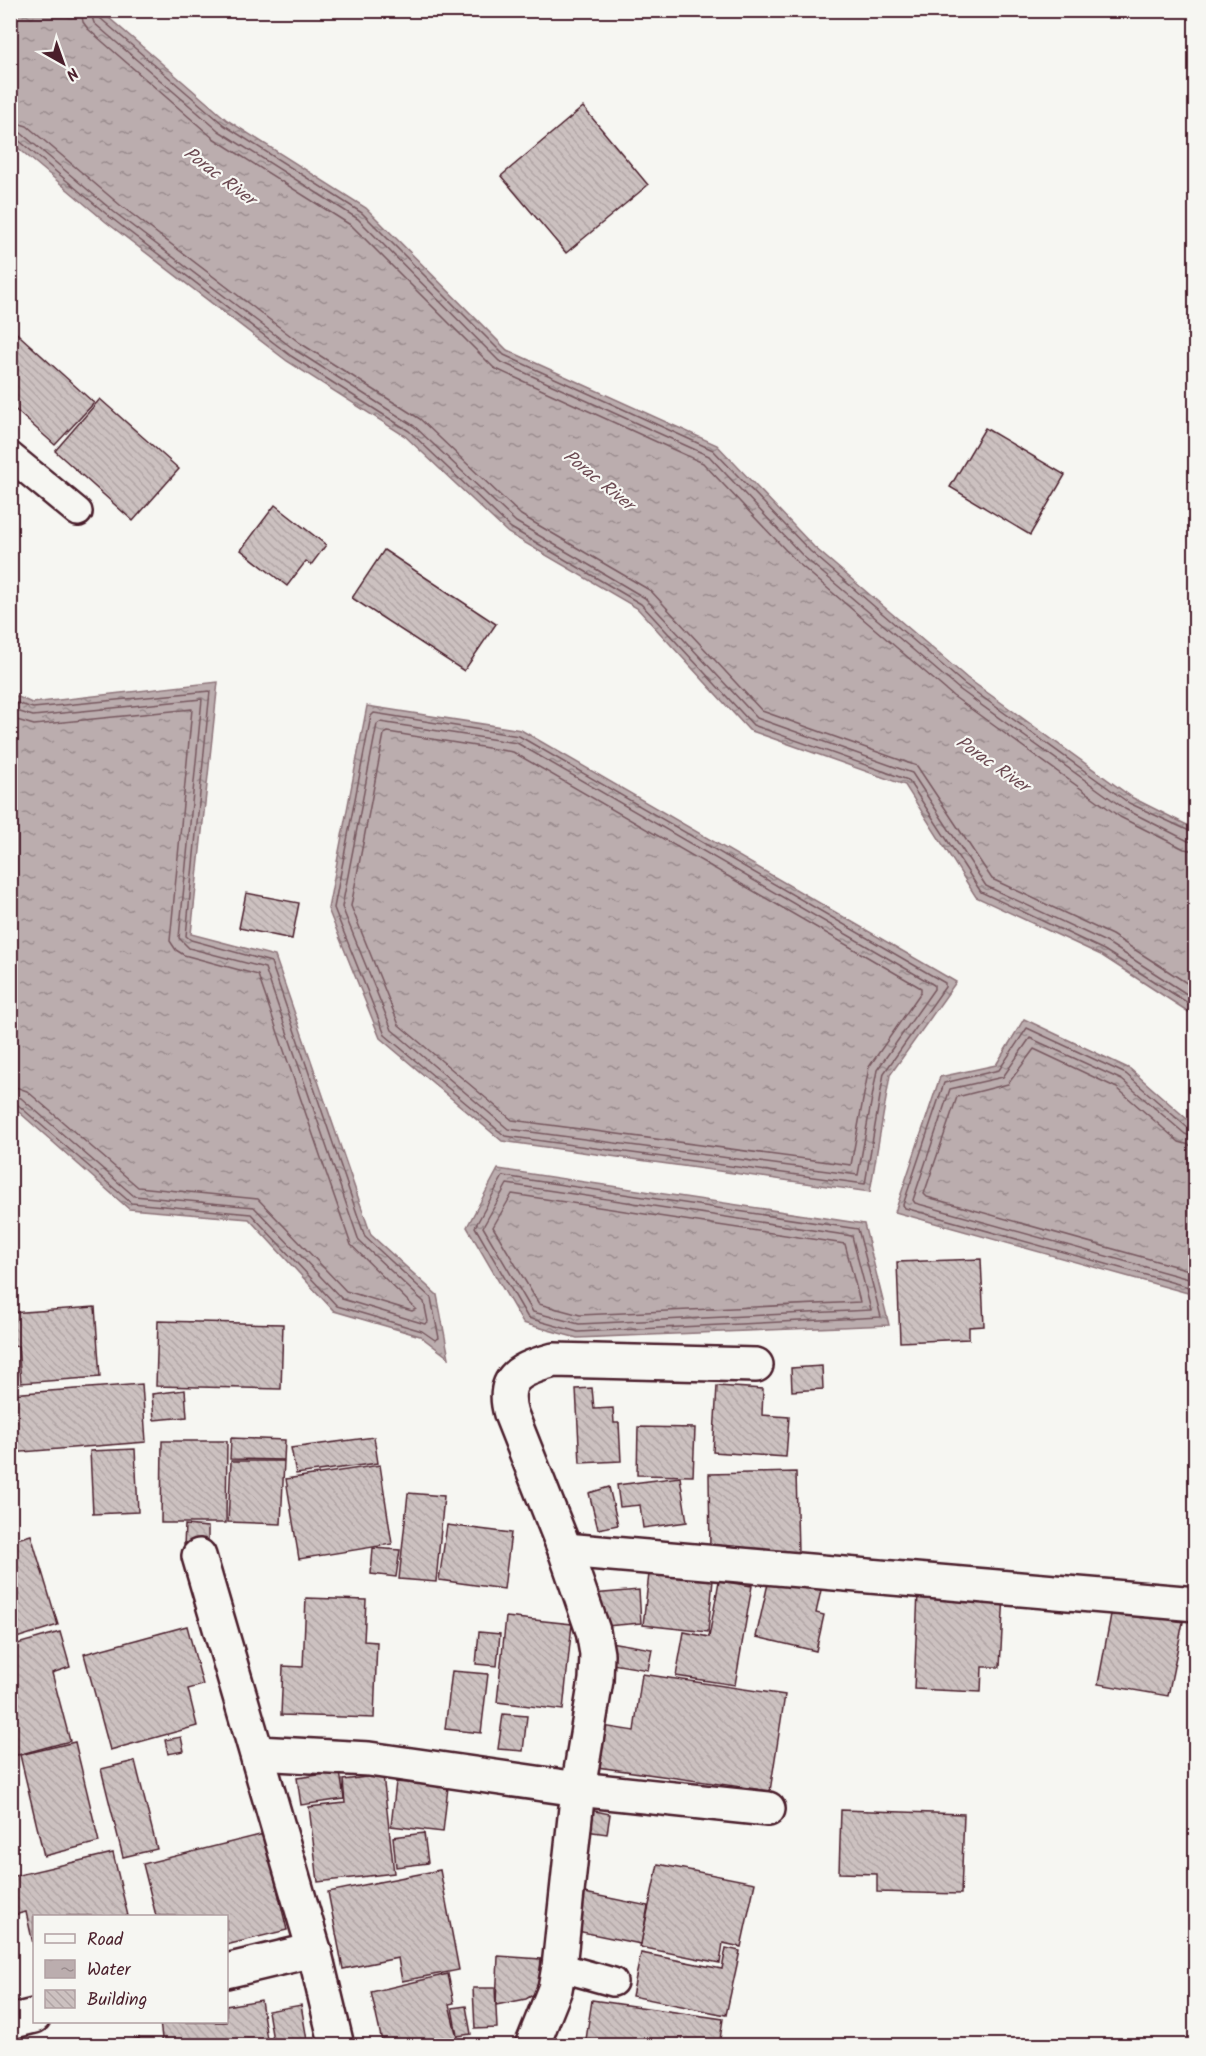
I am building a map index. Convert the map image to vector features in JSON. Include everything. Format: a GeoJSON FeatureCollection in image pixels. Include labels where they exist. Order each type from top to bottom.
{"type":"FeatureCollection","features":[{"type":"Feature","properties":{"kind":"street"},"geometry":{"type":"LineString","coordinates":[[532,2046],[555,1989],[559,1967],[578,1789],[596,1680],[597,1654],[592,1631],[565,1550],[508,1406],[508,1386],[518,1374],[532,1366],[554,1360],[756,1365]]}},
{"type":"Feature","properties":{"kind":"street"},"geometry":{"type":"LineString","coordinates":[[565,1550],[1196,1604]]}},
{"type":"Feature","properties":{"kind":"street"},"geometry":{"type":"LineString","coordinates":[[199,1556],[314,1950],[337,2046]]}},
{"type":"Feature","properties":{"kind":"street"},"geometry":{"type":"LineString","coordinates":[[257,1753],[369,1759],[578,1789],[768,1809]]}},
{"type":"Feature","properties":{"kind":"street"},"geometry":{"type":"LineString","coordinates":[[228,1971],[314,1950]]}},
{"type":"Feature","properties":{"kind":"street"},"geometry":{"type":"LineString","coordinates":[[10,2022],[33,2016]]}},
{"type":"Feature","properties":{"kind":"lane"},"geometry":{"type":"LineString","coordinates":[[10,456],[78,512]]}},
{"type":"Feature","properties":{"kind":"lane"},"geometry":{"type":"LineString","coordinates":[[559,1967],[613,1982]]}},
{"type":"Feature","properties":{"kind":"water","name":"Porac River"},"geometry":{"type":"Polygon","coordinates":[[[11,10],[101,11],[227,120],[366,208],[507,350],[717,445],[814,547],[967,678],[1133,798],[1195,829],[1195,1016],[1101,955],[976,897],[905,785],[749,730],[637,608],[508,533],[405,436],[287,361],[106,222],[11,142],[11,10]]]}},
{"type":"Feature","properties":{"kind":"water"},"geometry":{"type":"Polygon","coordinates":[[[218,682],[191,934],[275,956],[371,1235],[437,1295],[449,1358],[420,1336],[334,1311],[249,1219],[129,1209],[11,1105],[11,694],[32,703],[218,682]]]}},
{"type":"Feature","properties":{"kind":"water"},"geometry":{"type":"Polygon","coordinates":[[[367,706],[521,730],[956,982],[890,1075],[870,1192],[502,1141],[380,1038],[328,909],[367,706]]]}},
{"type":"Feature","properties":{"kind":"water"},"geometry":{"type":"Polygon","coordinates":[[[1024,1019],[1130,1069],[1195,1126],[1195,1295],[895,1212],[940,1077],[996,1065],[1024,1019]]]}},
{"type":"Feature","properties":{"kind":"water"},"geometry":{"type":"Polygon","coordinates":[[[498,1169],[864,1224],[889,1325],[577,1338],[523,1323],[467,1227],[498,1169]]]}},
{"type":"Feature","properties":{"kind":"building"},"geometry":{"type":"Polygon","coordinates":[[[583,107],[648,185],[566,253],[501,176],[583,107]]]}},
{"type":"Feature","properties":{"kind":"building"},"geometry":{"type":"Polygon","coordinates":[[[10,327],[94,403],[55,445],[10,405],[10,327]]]}},
{"type":"Feature","properties":{"kind":"building"},"geometry":{"type":"Polygon","coordinates":[[[100,399],[179,469],[133,521],[55,451],[100,399]]]}},
{"type":"Feature","properties":{"kind":"building"},"geometry":{"type":"Polygon","coordinates":[[[985,428],[1065,475],[1030,535],[950,487],[985,428]]]}},
{"type":"Feature","properties":{"kind":"building"},"geometry":{"type":"Polygon","coordinates":[[[275,505],[326,545],[311,565],[306,561],[287,586],[241,550],[275,505]]]}},
{"type":"Feature","properties":{"kind":"building"},"geometry":{"type":"Polygon","coordinates":[[[384,550],[496,624],[464,671],[352,598],[384,550]]]}},
{"type":"Feature","properties":{"kind":"building"},"geometry":{"type":"Polygon","coordinates":[[[246,893],[299,903],[292,939],[239,928],[246,893]]]}},
{"type":"Feature","properties":{"kind":"building"},"geometry":{"type":"Polygon","coordinates":[[[981,1259],[984,1326],[969,1327],[969,1339],[900,1342],[897,1262],[981,1259]]]}},
{"type":"Feature","properties":{"kind":"building"},"geometry":{"type":"Polygon","coordinates":[[[95,1307],[100,1377],[21,1383],[18,1346],[10,1347],[10,1313],[95,1307]]]}},
{"type":"Feature","properties":{"kind":"building"},"geometry":{"type":"Polygon","coordinates":[[[158,1321],[283,1324],[281,1389],[156,1386],[158,1321]]]}},
{"type":"Feature","properties":{"kind":"building"},"geometry":{"type":"Polygon","coordinates":[[[822,1366],[823,1389],[792,1391],[791,1368],[822,1366]]]}},
{"type":"Feature","properties":{"kind":"building"},"geometry":{"type":"Polygon","coordinates":[[[142,1384],[146,1442],[10,1453],[10,1394],[142,1384]]]}},
{"type":"Feature","properties":{"kind":"building"},"geometry":{"type":"Polygon","coordinates":[[[717,1386],[763,1389],[762,1415],[789,1417],[786,1457],[713,1452],[717,1386]]]}},
{"type":"Feature","properties":{"kind":"building"},"geometry":{"type":"Polygon","coordinates":[[[592,1388],[594,1409],[613,1408],[614,1423],[619,1423],[621,1461],[580,1463],[576,1389],[592,1388]]]}},
{"type":"Feature","properties":{"kind":"building"},"geometry":{"type":"Polygon","coordinates":[[[185,1390],[187,1417],[154,1420],[152,1394],[185,1390]]]}},
{"type":"Feature","properties":{"kind":"building"},"geometry":{"type":"Polygon","coordinates":[[[638,1427],[695,1428],[693,1476],[637,1475],[638,1427]]]}},
{"type":"Feature","properties":{"kind":"building"},"geometry":{"type":"Polygon","coordinates":[[[374,1437],[378,1463],[296,1474],[291,1448],[374,1437]]]}},
{"type":"Feature","properties":{"kind":"building"},"geometry":{"type":"Polygon","coordinates":[[[231,1438],[285,1440],[284,1460],[230,1459],[231,1438]]]}},
{"type":"Feature","properties":{"kind":"building"},"geometry":{"type":"Polygon","coordinates":[[[162,1441],[227,1441],[226,1523],[161,1523],[162,1441]]]}},
{"type":"Feature","properties":{"kind":"building"},"geometry":{"type":"Polygon","coordinates":[[[135,1449],[138,1512],[93,1514],[90,1451],[135,1449]]]}},
{"type":"Feature","properties":{"kind":"building"},"geometry":{"type":"Polygon","coordinates":[[[231,1461],[284,1461],[281,1524],[228,1522],[231,1461]]]}},
{"type":"Feature","properties":{"kind":"building"},"geometry":{"type":"Polygon","coordinates":[[[380,1465],[392,1544],[299,1559],[286,1479],[380,1465]]]}},
{"type":"Feature","properties":{"kind":"building"},"geometry":{"type":"Polygon","coordinates":[[[796,1472],[798,1552],[710,1554],[709,1474],[796,1472]]]}},
{"type":"Feature","properties":{"kind":"building"},"geometry":{"type":"Polygon","coordinates":[[[680,1477],[687,1522],[643,1528],[640,1505],[620,1507],[617,1485],[680,1477]]]}},
{"type":"Feature","properties":{"kind":"building"},"geometry":{"type":"Polygon","coordinates":[[[609,1487],[618,1525],[598,1529],[589,1493],[609,1487]]]}},
{"type":"Feature","properties":{"kind":"building"},"geometry":{"type":"Polygon","coordinates":[[[408,1493],[444,1496],[436,1582],[399,1579],[408,1493]]]}},
{"type":"Feature","properties":{"kind":"building"},"geometry":{"type":"Polygon","coordinates":[[[185,1525],[208,1527],[208,1547],[184,1546],[185,1525]]]}},
{"type":"Feature","properties":{"kind":"building"},"geometry":{"type":"Polygon","coordinates":[[[447,1525],[511,1533],[504,1589],[439,1580],[447,1525]]]}},
{"type":"Feature","properties":{"kind":"building"},"geometry":{"type":"Polygon","coordinates":[[[31,1535],[58,1625],[10,1640],[10,1541],[31,1535]]]}},
{"type":"Feature","properties":{"kind":"building"},"geometry":{"type":"Polygon","coordinates":[[[373,1548],[400,1550],[396,1577],[371,1574],[373,1548]]]}},
{"type":"Feature","properties":{"kind":"building"},"geometry":{"type":"Polygon","coordinates":[[[649,1574],[713,1580],[708,1632],[643,1625],[649,1574]]]}},
{"type":"Feature","properties":{"kind":"building"},"geometry":{"type":"Polygon","coordinates":[[[769,1579],[821,1590],[816,1613],[824,1615],[816,1651],[756,1637],[769,1579]]]}},
{"type":"Feature","properties":{"kind":"building"},"geometry":{"type":"Polygon","coordinates":[[[719,1581],[752,1586],[735,1685],[676,1676],[684,1632],[709,1637],[719,1581]]]}},
{"type":"Feature","properties":{"kind":"building"},"geometry":{"type":"Polygon","coordinates":[[[639,1590],[641,1623],[594,1627],[592,1594],[639,1590]]]}},
{"type":"Feature","properties":{"kind":"building"},"geometry":{"type":"Polygon","coordinates":[[[918,1591],[1004,1594],[1000,1667],[982,1667],[981,1692],[914,1689],[918,1591]]]}},
{"type":"Feature","properties":{"kind":"building"},"geometry":{"type":"Polygon","coordinates":[[[306,1598],[366,1600],[364,1641],[377,1642],[374,1718],[281,1715],[283,1666],[303,1667],[306,1598]]]}},
{"type":"Feature","properties":{"kind":"building"},"geometry":{"type":"Polygon","coordinates":[[[1112,1609],[1183,1622],[1168,1696],[1098,1684],[1112,1609]]]}},
{"type":"Feature","properties":{"kind":"building"},"geometry":{"type":"Polygon","coordinates":[[[506,1617],[572,1624],[563,1710],[497,1702],[506,1617]]]}},
{"type":"Feature","properties":{"kind":"building"},"geometry":{"type":"Polygon","coordinates":[[[187,1626],[203,1685],[188,1689],[197,1726],[110,1750],[84,1654],[187,1626]]]}},
{"type":"Feature","properties":{"kind":"building"},"geometry":{"type":"Polygon","coordinates":[[[60,1632],[70,1667],[52,1673],[70,1741],[10,1757],[10,1646],[60,1632]]]}},
{"type":"Feature","properties":{"kind":"building"},"geometry":{"type":"Polygon","coordinates":[[[479,1632],[500,1634],[497,1666],[476,1664],[479,1632]]]}},
{"type":"Feature","properties":{"kind":"building"},"geometry":{"type":"Polygon","coordinates":[[[610,1642],[652,1649],[648,1670],[606,1663],[610,1642]]]}},
{"type":"Feature","properties":{"kind":"building"},"geometry":{"type":"Polygon","coordinates":[[[452,1671],[488,1674],[481,1733],[445,1729],[452,1671]]]}},
{"type":"Feature","properties":{"kind":"building"},"geometry":{"type":"Polygon","coordinates":[[[642,1674],[785,1695],[770,1791],[597,1767],[603,1726],[634,1731],[642,1674]]]}},
{"type":"Feature","properties":{"kind":"building"},"geometry":{"type":"Polygon","coordinates":[[[503,1714],[527,1716],[523,1751],[498,1749],[503,1714]]]}},
{"type":"Feature","properties":{"kind":"building"},"geometry":{"type":"Polygon","coordinates":[[[181,1737],[184,1751],[168,1754],[165,1740],[181,1737]]]}},
{"type":"Feature","properties":{"kind":"building"},"geometry":{"type":"Polygon","coordinates":[[[75,1742],[99,1842],[44,1856],[20,1755],[75,1742]]]}},
{"type":"Feature","properties":{"kind":"building"},"geometry":{"type":"Polygon","coordinates":[[[135,1761],[157,1849],[123,1857],[101,1769],[135,1761]]]}},
{"type":"Feature","properties":{"kind":"building"},"geometry":{"type":"Polygon","coordinates":[[[340,1772],[344,1799],[301,1805],[297,1778],[340,1772]]]}},
{"type":"Feature","properties":{"kind":"building"},"geometry":{"type":"Polygon","coordinates":[[[383,1775],[394,1873],[318,1882],[309,1807],[345,1803],[343,1780],[383,1775]]]}},
{"type":"Feature","properties":{"kind":"building"},"geometry":{"type":"Polygon","coordinates":[[[396,1782],[448,1787],[443,1832],[391,1826],[396,1782]]]}},
{"type":"Feature","properties":{"kind":"building"},"geometry":{"type":"Polygon","coordinates":[[[590,1810],[610,1814],[607,1834],[586,1831],[590,1810]]]}},
{"type":"Feature","properties":{"kind":"building"},"geometry":{"type":"Polygon","coordinates":[[[841,1810],[964,1814],[961,1894],[877,1892],[877,1874],[839,1873],[841,1810]]]}},
{"type":"Feature","properties":{"kind":"building"},"geometry":{"type":"Polygon","coordinates":[[[424,1833],[428,1863],[396,1867],[393,1837],[424,1833]]]}},
{"type":"Feature","properties":{"kind":"building"},"geometry":{"type":"Polygon","coordinates":[[[264,1834],[287,1930],[228,1945],[228,1915],[156,1915],[143,1864],[264,1834]]]}},
{"type":"Feature","properties":{"kind":"building"},"geometry":{"type":"Polygon","coordinates":[[[113,1853],[128,1915],[33,1915],[33,1944],[26,1912],[10,1916],[10,1877],[113,1853]]]}},
{"type":"Feature","properties":{"kind":"building"},"geometry":{"type":"Polygon","coordinates":[[[658,1864],[755,1883],[741,1947],[723,1943],[720,1963],[640,1947],[658,1864]]]}},
{"type":"Feature","properties":{"kind":"building"},"geometry":{"type":"Polygon","coordinates":[[[440,1870],[459,1970],[402,1981],[398,1958],[343,1969],[328,1892],[440,1870]]]}},
{"type":"Feature","properties":{"kind":"building"},"geometry":{"type":"Polygon","coordinates":[[[585,1893],[648,1906],[641,1944],[577,1931],[585,1893]]]}},
{"type":"Feature","properties":{"kind":"building"},"geometry":{"type":"Polygon","coordinates":[[[726,1948],[740,1951],[726,2015],[632,1996],[641,1953],[722,1969],[726,1948]]]}},
{"type":"Feature","properties":{"kind":"building"},"geometry":{"type":"Polygon","coordinates":[[[498,1956],[541,1959],[538,1992],[526,1999],[496,2005],[498,1956]]]}},
{"type":"Feature","properties":{"kind":"building"},"geometry":{"type":"Polygon","coordinates":[[[448,1974],[454,2003],[449,2004],[459,2046],[383,2046],[371,1992],[448,1974]]]}},
{"type":"Feature","properties":{"kind":"building"},"geometry":{"type":"Polygon","coordinates":[[[473,1988],[495,1988],[497,2028],[475,2029],[473,1988]]]}},
{"type":"Feature","properties":{"kind":"building"},"geometry":{"type":"Polygon","coordinates":[[[261,2000],[268,2046],[163,2046],[160,2023],[228,2023],[228,2006],[261,2000]]]}},
{"type":"Feature","properties":{"kind":"building"},"geometry":{"type":"Polygon","coordinates":[[[592,2000],[723,2019],[719,2046],[585,2046],[592,2000]]]}},
{"type":"Feature","properties":{"kind":"building"},"geometry":{"type":"Polygon","coordinates":[[[301,2005],[308,2046],[274,2046],[268,2011],[301,2005]]]}},
{"type":"Feature","properties":{"kind":"building"},"geometry":{"type":"Polygon","coordinates":[[[466,2006],[471,2034],[457,2036],[452,2008],[466,2006]]]}},
{"type":"Feature","properties":{"kind":"building"},"geometry":{"type":"Polygon","coordinates":[[[139,2038],[141,2046],[113,2046],[139,2038]]]}}]}
